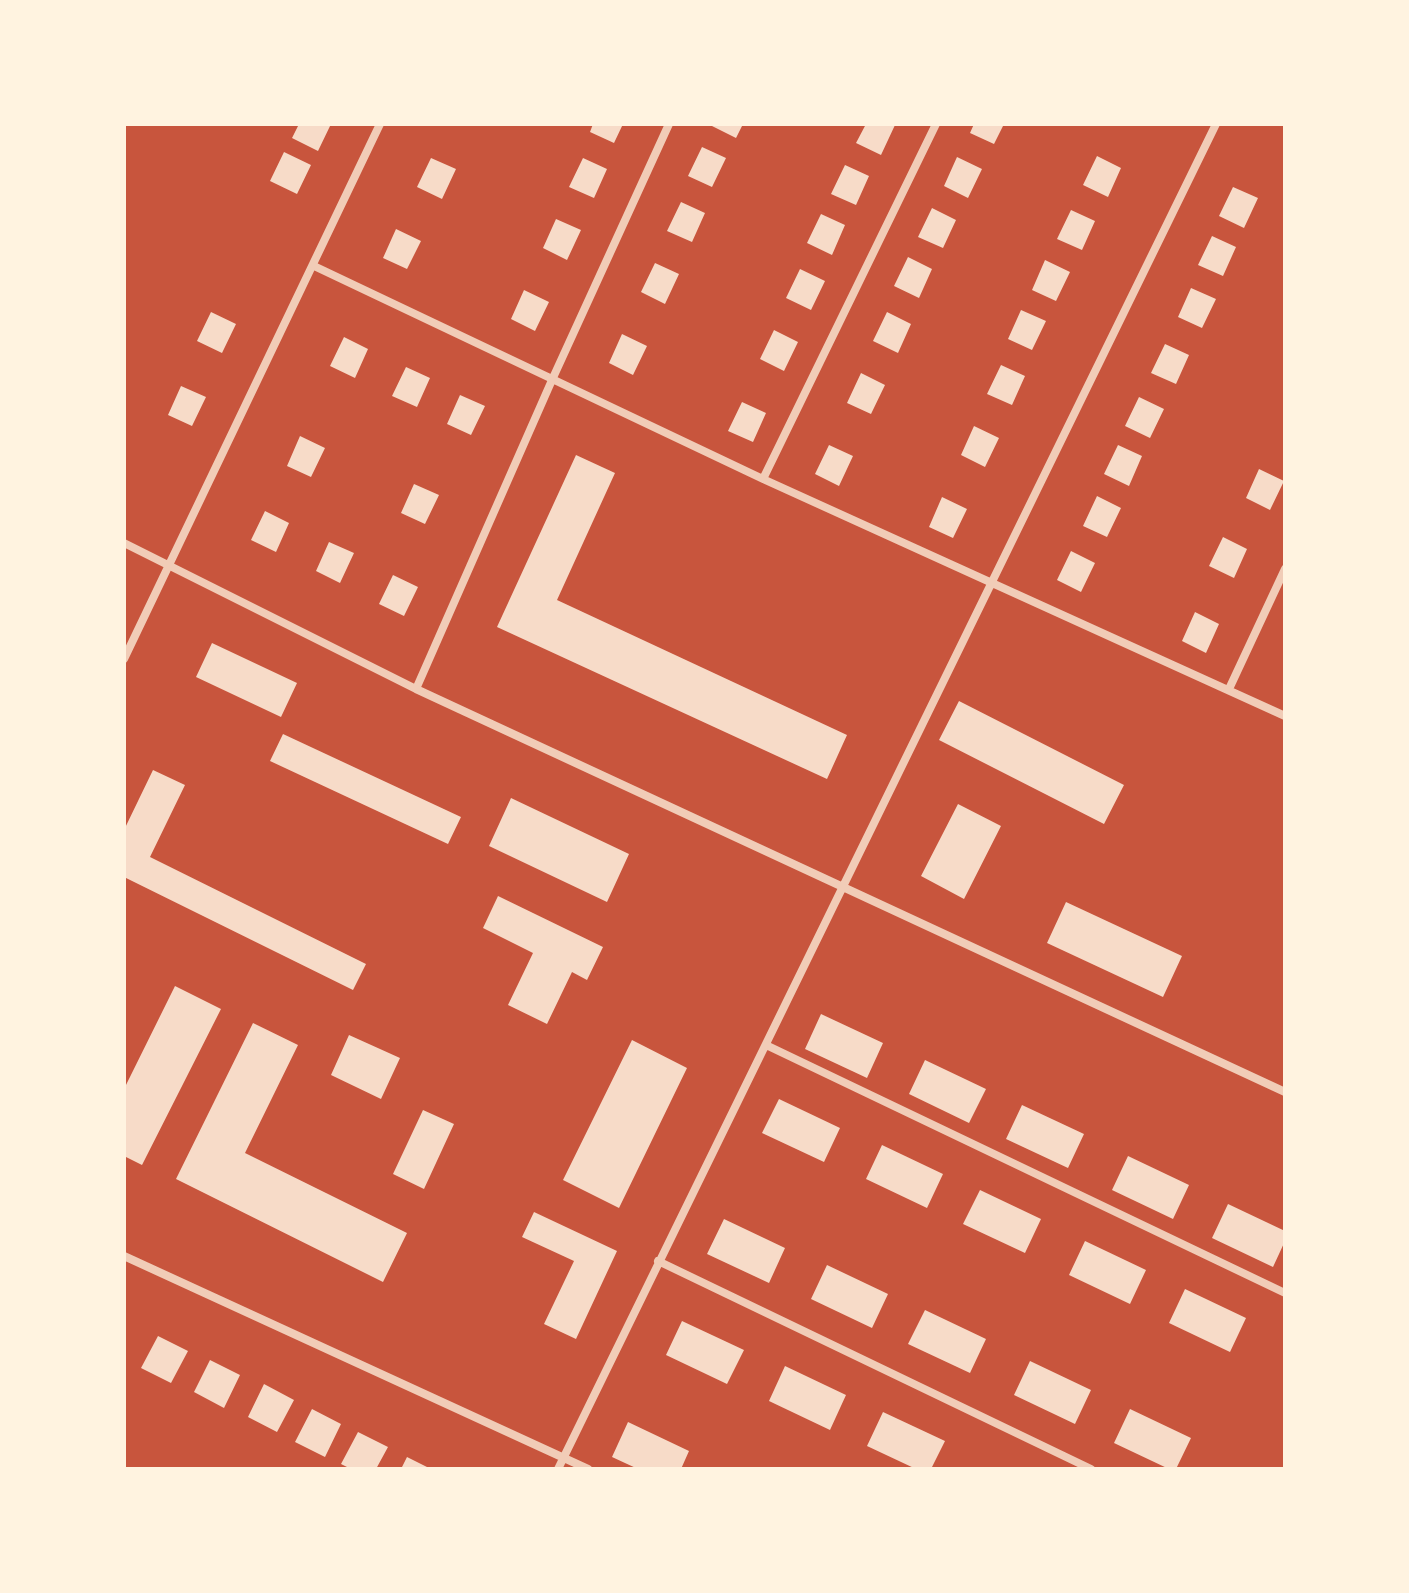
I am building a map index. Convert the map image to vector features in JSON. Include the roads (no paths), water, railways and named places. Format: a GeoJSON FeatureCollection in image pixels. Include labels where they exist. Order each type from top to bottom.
{"type":"FeatureCollection","features":[{"type":"Feature","properties":{"kind":"street"},"geometry":{"type":"LineString","coordinates":[[124,659],[380,124]]}},
{"type":"Feature","properties":{"kind":"street"},"geometry":{"type":"LineString","coordinates":[[416,689],[669,124]]}},
{"type":"Feature","properties":{"kind":"street"},"geometry":{"type":"LineString","coordinates":[[763,479],[936,124]]}},
{"type":"Feature","properties":{"kind":"street"},"geometry":{"type":"LineString","coordinates":[[558,1469],[1216,124]]}},
{"type":"Feature","properties":{"kind":"street"},"geometry":{"type":"LineString","coordinates":[[314,266],[763,479],[1285,716]]}},
{"type":"Feature","properties":{"kind":"street"},"geometry":{"type":"LineString","coordinates":[[124,543],[416,689],[1285,1092]]}},
{"type":"Feature","properties":{"kind":"street"},"geometry":{"type":"LineString","coordinates":[[1229,689],[1285,569]]}},
{"type":"Feature","properties":{"kind":"street"},"geometry":{"type":"LineString","coordinates":[[766,1045],[1285,1293]]}},
{"type":"Feature","properties":{"kind":"street"},"geometry":{"type":"LineString","coordinates":[[124,1256],[588,1469]]}},
{"type":"Feature","properties":{"kind":"street"},"geometry":{"type":"LineString","coordinates":[[658,1261],[1091,1469]]}}]}
